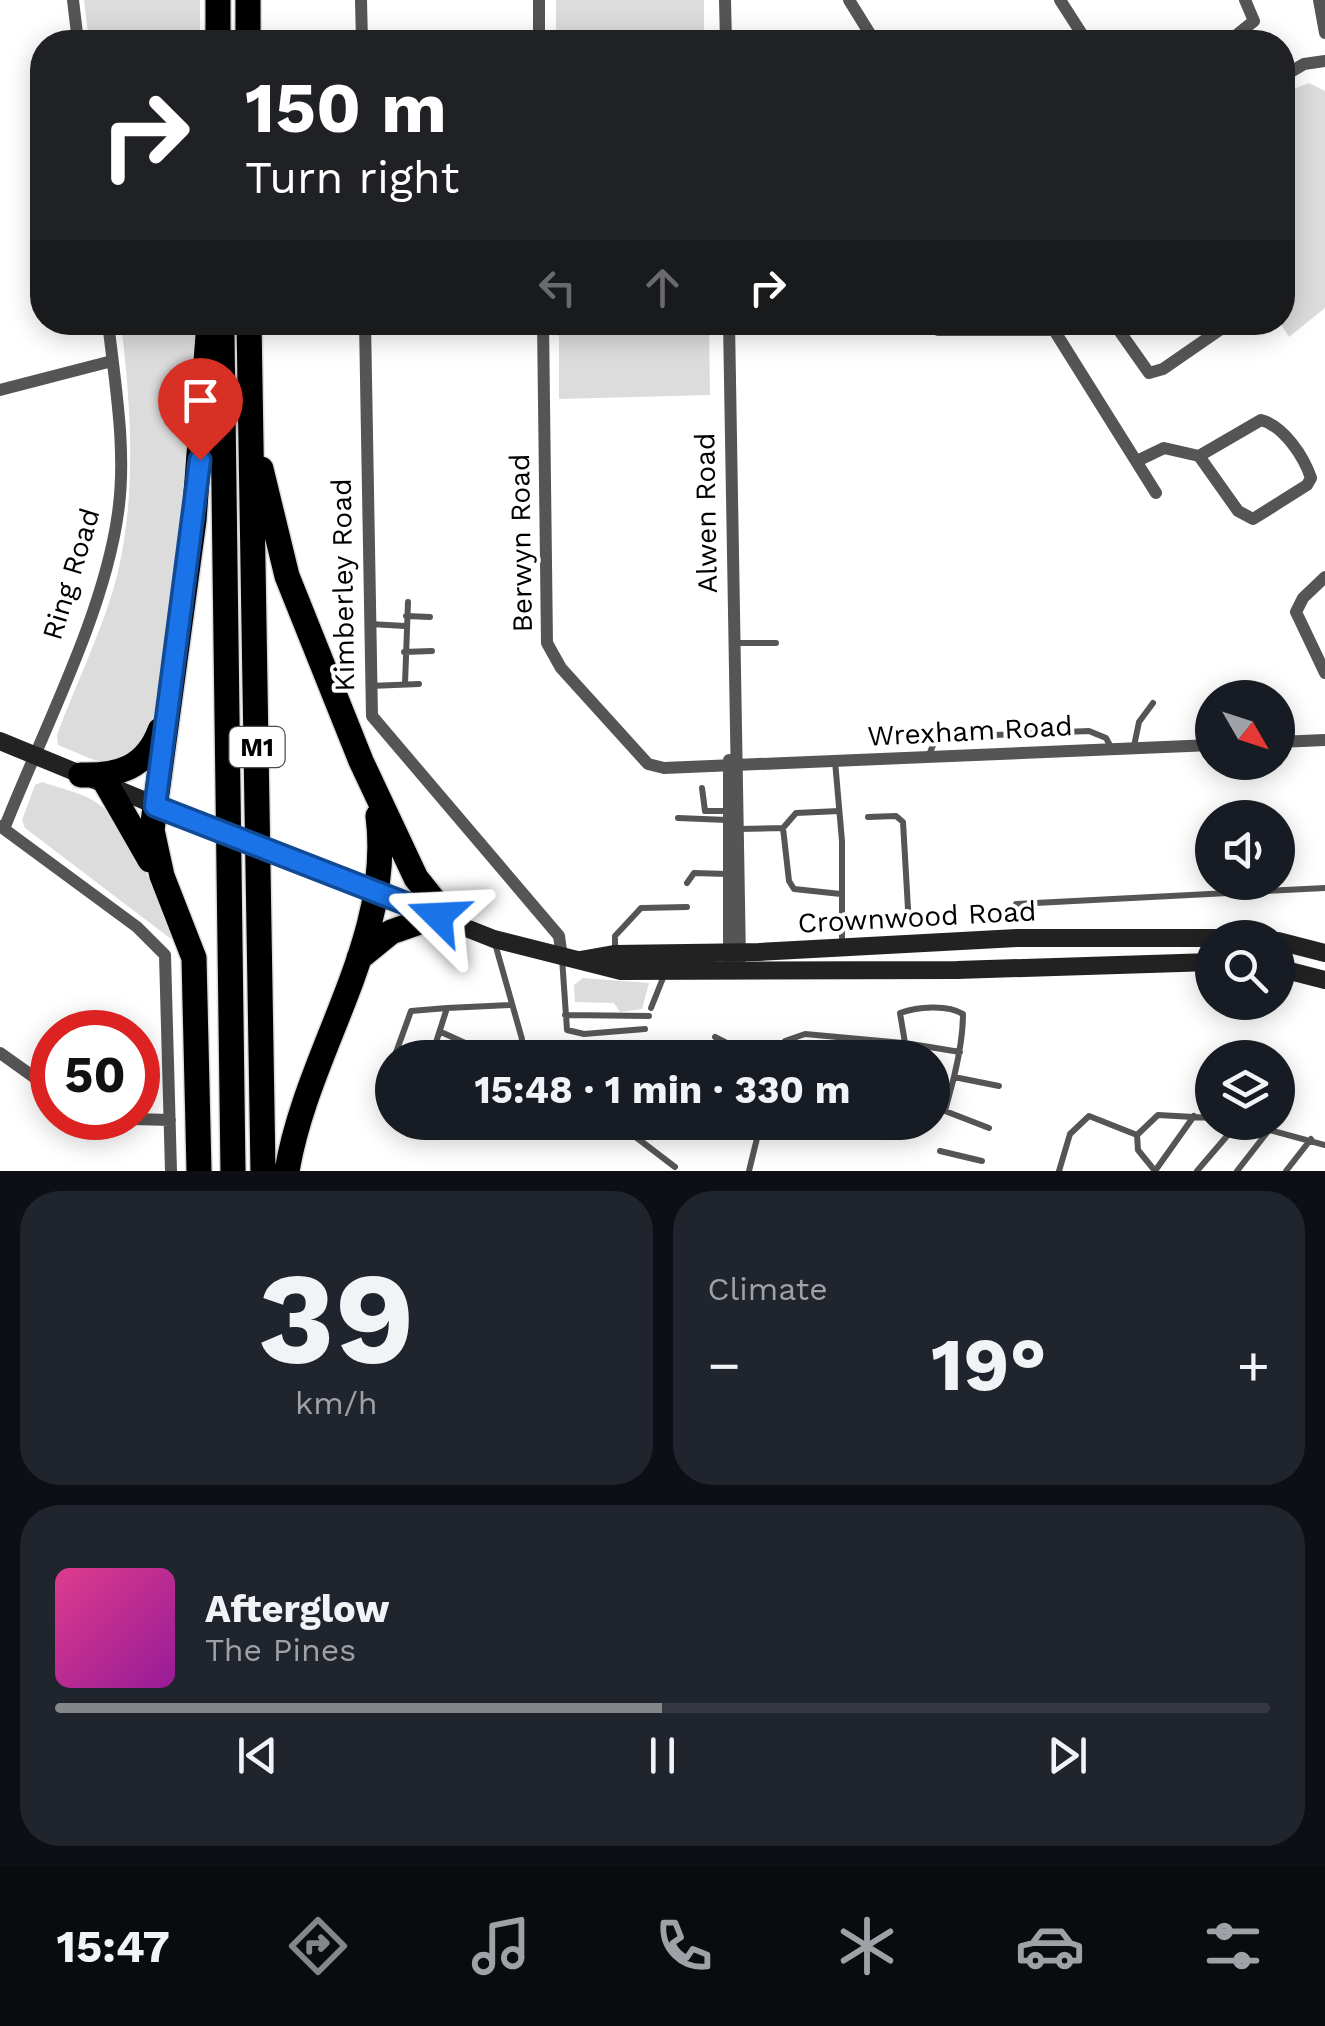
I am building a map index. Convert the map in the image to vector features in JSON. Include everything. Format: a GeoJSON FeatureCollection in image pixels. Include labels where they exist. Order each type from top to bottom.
{"type":"FeatureCollection","features":[{"type":"Feature","properties":{"kind":"highway"},"geometry":{"type":"LineString","coordinates":[[218,0],[218,30]]}},
{"type":"Feature","properties":{"kind":"highway"},"geometry":{"type":"LineString","coordinates":[[248,0],[248,30]]}},
{"type":"Feature","properties":{"kind":"highway"},"geometry":{"type":"LineString","coordinates":[[199,1171],[194,958],[152,843],[200,460],[208,335]]}},
{"type":"Feature","properties":{"kind":"highway","name":"M1"},"geometry":{"type":"LineString","coordinates":[[222,335],[233,1171]]}},
{"type":"Feature","properties":{"kind":"highway","name":"M1"},"geometry":{"type":"LineString","coordinates":[[250,335],[263,1171]]}},
{"type":"Feature","properties":{"kind":"highway"},"geometry":{"type":"LineString","coordinates":[[251,441],[301,616],[376,796],[416,878],[444,919],[390,932],[356,962]]}},
{"type":"Feature","properties":{"kind":"highway"},"geometry":{"type":"LineString","coordinates":[[81,774],[116,774],[136,766],[151,750],[170,702]]}},
{"type":"Feature","properties":{"kind":"highway"},"geometry":{"type":"LineString","coordinates":[[107,785],[162,876]]}},
{"type":"Feature","properties":{"kind":"highway"},"geometry":{"type":"LineString","coordinates":[[287,1171],[300,1116],[378,894],[382,851],[376,796]]}},
{"type":"Feature","properties":{"kind":"main road","name":"Crownwood Road"},"geometry":{"type":"LineString","coordinates":[[0,741],[194,822],[494,938],[621,972],[666,972],[842,949],[1018,938],[1195,938]]}},
{"type":"Feature","properties":{"kind":"main road"},"geometry":{"type":"LineString","coordinates":[[1295,945],[1325,953]]}},
{"type":"Feature","properties":{"kind":"main road","name":"Crownwood Road"},"geometry":{"type":"LineString","coordinates":[[571,958],[614,954],[734,962],[1195,962]]}},
{"type":"Feature","properties":{"kind":"main road"},"geometry":{"type":"LineString","coordinates":[[1295,972],[1325,980]]}},
{"type":"Feature","properties":{"kind":"street"},"geometry":{"type":"LineString","coordinates":[[74,0],[77,30]]}},
{"type":"Feature","properties":{"kind":"street"},"geometry":{"type":"LineString","coordinates":[[361,0],[362,30]]}},
{"type":"Feature","properties":{"kind":"street"},"geometry":{"type":"LineString","coordinates":[[539,0],[540,30]]}},
{"type":"Feature","properties":{"kind":"street"},"geometry":{"type":"LineString","coordinates":[[726,0],[726,30]]}},
{"type":"Feature","properties":{"kind":"street"},"geometry":{"type":"LineString","coordinates":[[848,0],[867,30]]}},
{"type":"Feature","properties":{"kind":"street"},"geometry":{"type":"LineString","coordinates":[[1060,0],[1079,30]]}},
{"type":"Feature","properties":{"kind":"street"},"geometry":{"type":"LineString","coordinates":[[1243,30],[1254,21],[1245,0]]}},
{"type":"Feature","properties":{"kind":"street"},"geometry":{"type":"LineString","coordinates":[[1318,0],[1325,32]]}},
{"type":"Feature","properties":{"kind":"street"},"geometry":{"type":"LineString","coordinates":[[1295,69],[1325,61]]}},
{"type":"Feature","properties":{"kind":"street","name":"Ring Road"},"geometry":{"type":"LineString","coordinates":[[2,827],[92,608],[115,532],[121,472],[109,335]]}},
{"type":"Feature","properties":{"kind":"street","name":"Kimberley Road"},"geometry":{"type":"LineString","coordinates":[[365,335],[369,686],[377,726],[559,936],[571,958]]}},
{"type":"Feature","properties":{"kind":"street","name":"Berwyn Road"},"geometry":{"type":"LineString","coordinates":[[543,335],[549,649],[648,764],[664,768],[734,764]]}},
{"type":"Feature","properties":{"kind":"street","name":"Alwen Road"},"geometry":{"type":"LineString","coordinates":[[729,335],[734,764],[728,874],[734,962]]}},
{"type":"Feature","properties":{"kind":"street"},"geometry":{"type":"LineString","coordinates":[[1057,335],[1156,493]]}},
{"type":"Feature","properties":{"kind":"street"},"geometry":{"type":"LineString","coordinates":[[1122,335],[1148,373],[1163,369],[1212,335]]}},
{"type":"Feature","properties":{"kind":"street"},"geometry":{"type":"LineString","coordinates":[[0,390],[112,360]]}},
{"type":"Feature","properties":{"kind":"street"},"geometry":{"type":"LineString","coordinates":[[1137,461],[1164,448],[1199,456],[1238,511],[1250,518],[1258,518],[1307,486],[1311,478],[1279,428],[1261,420],[1199,456]]}},
{"type":"Feature","properties":{"kind":"street"},"geometry":{"type":"LineString","coordinates":[[1325,577],[1302,598],[1296,612],[1325,673]]}},
{"type":"Feature","properties":{"kind":"street"},"geometry":{"type":"LineString","coordinates":[[1295,741],[1325,740]]}},
{"type":"Feature","properties":{"kind":"street","name":"Wrexham Road"},"geometry":{"type":"LineString","coordinates":[[734,764],[1195,746]]}},
{"type":"Feature","properties":{"kind":"street","name":"Alwen Road"},"geometry":{"type":"LineString","coordinates":[[734,764],[730,822],[734,962]]}},
{"type":"Feature","properties":{"kind":"street"},"geometry":{"type":"LineString","coordinates":[[2,827],[161,948],[166,964],[171,1171]]}},
{"type":"Feature","properties":{"kind":"street"},"geometry":{"type":"LineString","coordinates":[[0,1053],[30,1074]]}},
{"type":"Feature","properties":{"kind":"street"},"geometry":{"type":"LineString","coordinates":[[160,1120],[170,1120]]}},
{"type":"Feature","properties":{"kind":"lane"},"geometry":{"type":"LineString","coordinates":[[405,684],[408,602]]}},
{"type":"Feature","properties":{"kind":"lane"},"geometry":{"type":"LineString","coordinates":[[406,616],[430,617]]}},
{"type":"Feature","properties":{"kind":"lane"},"geometry":{"type":"LineString","coordinates":[[368,624],[405,626]]}},
{"type":"Feature","properties":{"kind":"lane"},"geometry":{"type":"LineString","coordinates":[[732,643],[776,643]]}},
{"type":"Feature","properties":{"kind":"lane"},"geometry":{"type":"LineString","coordinates":[[404,652],[432,651]]}},
{"type":"Feature","properties":{"kind":"lane"},"geometry":{"type":"LineString","coordinates":[[369,686],[419,684]]}},
{"type":"Feature","properties":{"kind":"lane"},"geometry":{"type":"LineString","coordinates":[[1134,749],[1139,722],[1153,703]]}},
{"type":"Feature","properties":{"kind":"lane"},"geometry":{"type":"LineString","coordinates":[[928,758],[934,743],[946,737],[1090,732],[1106,738],[1112,750]]}},
{"type":"Feature","properties":{"kind":"lane"},"geometry":{"type":"LineString","coordinates":[[835,762],[842,949]]}},
{"type":"Feature","properties":{"kind":"lane"},"geometry":{"type":"LineString","coordinates":[[702,788],[704,810],[730,822]]}},
{"type":"Feature","properties":{"kind":"lane"},"geometry":{"type":"LineString","coordinates":[[782,828],[796,813],[839,811]]}},
{"type":"Feature","properties":{"kind":"lane"},"geometry":{"type":"LineString","coordinates":[[868,817],[896,816],[903,822],[908,909]]}},
{"type":"Feature","properties":{"kind":"lane"},"geometry":{"type":"LineString","coordinates":[[678,818],[782,828]]}},
{"type":"Feature","properties":{"kind":"lane"},"geometry":{"type":"LineString","coordinates":[[782,828],[789,881],[794,889],[841,894]]}},
{"type":"Feature","properties":{"kind":"lane"},"geometry":{"type":"LineString","coordinates":[[687,883],[694,873],[728,874]]}},
{"type":"Feature","properties":{"kind":"lane"},"geometry":{"type":"LineString","coordinates":[[1016,904],[1325,888]]}},
{"type":"Feature","properties":{"kind":"lane"},"geometry":{"type":"LineString","coordinates":[[614,954],[615,936],[641,908],[687,907]]}},
{"type":"Feature","properties":{"kind":"lane"},"geometry":{"type":"LineString","coordinates":[[494,938],[522,1040]]}},
{"type":"Feature","properties":{"kind":"lane"},"geometry":{"type":"LineString","coordinates":[[571,958],[567,1030],[574,1034],[646,1029]]}},
{"type":"Feature","properties":{"kind":"lane"},"geometry":{"type":"LineString","coordinates":[[565,1015],[650,1012],[666,972]]}},
{"type":"Feature","properties":{"kind":"lane"},"geometry":{"type":"LineString","coordinates":[[400,1040],[411,1011],[510,1005]]}},
{"type":"Feature","properties":{"kind":"lane"},"geometry":{"type":"LineString","coordinates":[[438,1040],[447,1008]]}},
{"type":"Feature","properties":{"kind":"lane"},"geometry":{"type":"LineString","coordinates":[[904,1040],[899,1026],[902,1012],[954,1009],[962,1014],[960,1052],[945,1112],[989,1128]]}},
{"type":"Feature","properties":{"kind":"lane"},"geometry":{"type":"LineString","coordinates":[[441,1032],[459,1040]]}},
{"type":"Feature","properties":{"kind":"lane"},"geometry":{"type":"LineString","coordinates":[[788,1040],[805,1034],[872,1040]]}},
{"type":"Feature","properties":{"kind":"lane"},"geometry":{"type":"LineString","coordinates":[[715,1037],[721,1040]]}},
{"type":"Feature","properties":{"kind":"lane"},"geometry":{"type":"LineString","coordinates":[[950,1050],[960,1052]]}},
{"type":"Feature","properties":{"kind":"lane"},"geometry":{"type":"LineString","coordinates":[[954,1077],[998,1086]]}},
{"type":"Feature","properties":{"kind":"lane"},"geometry":{"type":"LineString","coordinates":[[1137,1135],[1158,1115],[1194,1114]]}},
{"type":"Feature","properties":{"kind":"lane"},"geometry":{"type":"LineString","coordinates":[[1137,1135],[1138,1150],[1155,1171],[1194,1114]]}},
{"type":"Feature","properties":{"kind":"lane"},"geometry":{"type":"LineString","coordinates":[[1059,1171],[1070,1134],[1088,1116],[1137,1135]]}},
{"type":"Feature","properties":{"kind":"lane"},"geometry":{"type":"LineString","coordinates":[[1295,1136],[1325,1146]]}},
{"type":"Feature","properties":{"kind":"lane"},"geometry":{"type":"LineString","coordinates":[[640,1140],[675,1166]]}},
{"type":"Feature","properties":{"kind":"lane"},"geometry":{"type":"LineString","coordinates":[[749,1171],[757,1140]]}},
{"type":"Feature","properties":{"kind":"lane"},"geometry":{"type":"LineString","coordinates":[[1197,1171],[1224,1140]]}},
{"type":"Feature","properties":{"kind":"lane"},"geometry":{"type":"LineString","coordinates":[[1237,1171],[1261,1140]]}},
{"type":"Feature","properties":{"kind":"lane"},"geometry":{"type":"LineString","coordinates":[[1286,1171],[1310,1140]]}},
{"type":"Feature","properties":{"kind":"lane"},"geometry":{"type":"LineString","coordinates":[[940,1151],[982,1161]]}},
{"type":"Feature","properties":{"kind":"shaded area"},"geometry":{"type":"Polygon","coordinates":[[[84,0],[200,0],[200,30],[88,30],[84,0]]]}},
{"type":"Feature","properties":{"kind":"shaded area"},"geometry":{"type":"Polygon","coordinates":[[[556,0],[704,0],[704,30],[556,30],[556,0]]]}},
{"type":"Feature","properties":{"kind":"shaded area"},"geometry":{"type":"Polygon","coordinates":[[[1309,83],[1325,91],[1325,308],[1295,332],[1295,88],[1309,83]]]}},
{"type":"Feature","properties":{"kind":"shaded area"},"geometry":{"type":"Polygon","coordinates":[[[122,335],[197,335],[197,406],[154,722],[147,743],[114,762],[94,760],[58,745],[57,735],[117,576],[130,481],[122,335]]]}},
{"type":"Feature","properties":{"kind":"shaded area"},"geometry":{"type":"Polygon","coordinates":[[[559,335],[709,335],[710,395],[559,399],[559,335]]]}},
{"type":"Feature","properties":{"kind":"shaded area"},"geometry":{"type":"Polygon","coordinates":[[[42,782],[94,801],[120,827],[142,865],[175,942],[25,828],[22,820],[35,785],[42,782]]]}},
{"type":"Feature","properties":{"kind":"shaded area"},"geometry":{"type":"Polygon","coordinates":[[[583,978],[649,983],[642,1009],[620,1012],[614,1003],[575,1002],[574,985],[583,978]]]}},
{"type":"Feature","properties":{"kind":"route"},"geometry":{"type":"LineString","coordinates":[[200,460],[155,806],[438,916]]}}]}
